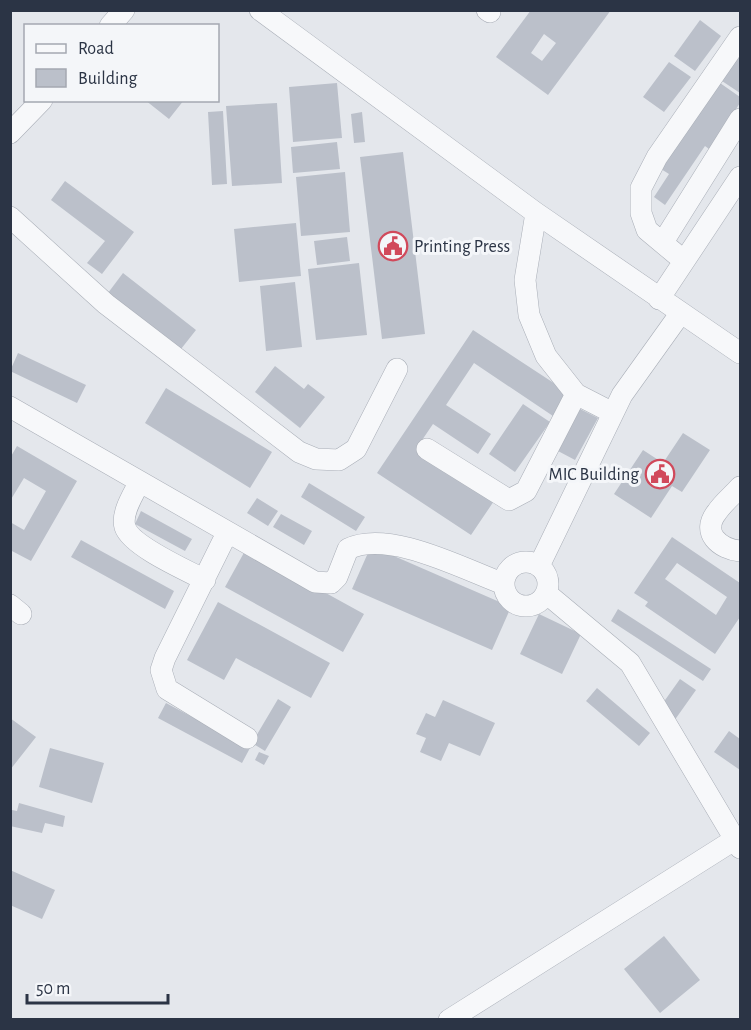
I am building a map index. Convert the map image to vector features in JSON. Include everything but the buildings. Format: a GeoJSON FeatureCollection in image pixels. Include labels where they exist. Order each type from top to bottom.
{"type":"FeatureCollection","features":[{"type":"Feature","properties":{"kind":"street"},"geometry":{"type":"LineString","coordinates":[[112,24],[124,10]]}},
{"type":"Feature","properties":{"kind":"street"},"geometry":{"type":"LineString","coordinates":[[260,10],[536,213],[680,314],[741,353]]}},
{"type":"Feature","properties":{"kind":"street"},"geometry":{"type":"LineString","coordinates":[[683,260],[647,230],[641,213],[641,188],[657,157],[741,37]]}},
{"type":"Feature","properties":{"kind":"street"},"geometry":{"type":"LineString","coordinates":[[10,133],[40,102]]}},
{"type":"Feature","properties":{"kind":"street"},"geometry":{"type":"LineString","coordinates":[[663,242],[741,119]]}},
{"type":"Feature","properties":{"kind":"street"},"geometry":{"type":"LineString","coordinates":[[659,299],[683,260],[741,177]]}},
{"type":"Feature","properties":{"kind":"street"},"geometry":{"type":"LineString","coordinates":[[536,213],[525,280],[529,315],[546,356],[576,394],[613,413]]}},
{"type":"Feature","properties":{"kind":"street"},"geometry":{"type":"LineString","coordinates":[[10,217],[106,304],[299,452],[316,459],[339,460],[356,449],[397,369]]}},
{"type":"Feature","properties":{"kind":"street"},"geometry":{"type":"LineString","coordinates":[[539,566],[622,395],[680,314]]}},
{"type":"Feature","properties":{"kind":"street"},"geometry":{"type":"LineString","coordinates":[[427,449],[509,500],[526,491],[576,394]]}},
{"type":"Feature","properties":{"kind":"street"},"geometry":{"type":"LineString","coordinates":[[10,407],[315,582],[331,583],[338,578],[348,549],[361,543],[417,551],[504,584]]}},
{"type":"Feature","properties":{"kind":"street"},"geometry":{"type":"LineString","coordinates":[[139,483],[126,516],[125,526],[133,540],[205,580]]}},
{"type":"Feature","properties":{"kind":"street"},"geometry":{"type":"LineString","coordinates":[[741,487],[714,514],[712,533],[717,543],[727,549],[741,551]]}},
{"type":"Feature","properties":{"kind":"street"},"geometry":{"type":"LineString","coordinates":[[227,533],[165,658],[162,679],[167,689],[247,738]]}},
{"type":"Feature","properties":{"kind":"street"},"geometry":{"type":"LineString","coordinates":[[520,562],[539,566],[548,583],[546,592],[540,601],[532,605],[513,602],[506,594],[504,584],[506,574],[511,567],[520,562]]}},
{"type":"Feature","properties":{"kind":"street"},"geometry":{"type":"LineString","coordinates":[[449,1020],[737,844],[630,663],[546,592]]}},
{"type":"Feature","properties":{"kind":"place","name":"Printing Press"},"geometry":{"type":"Point","coordinates":[393,246]}},
{"type":"Feature","properties":{"kind":"place","name":"MIC Building"},"geometry":{"type":"Point","coordinates":[660,474]}}]}
